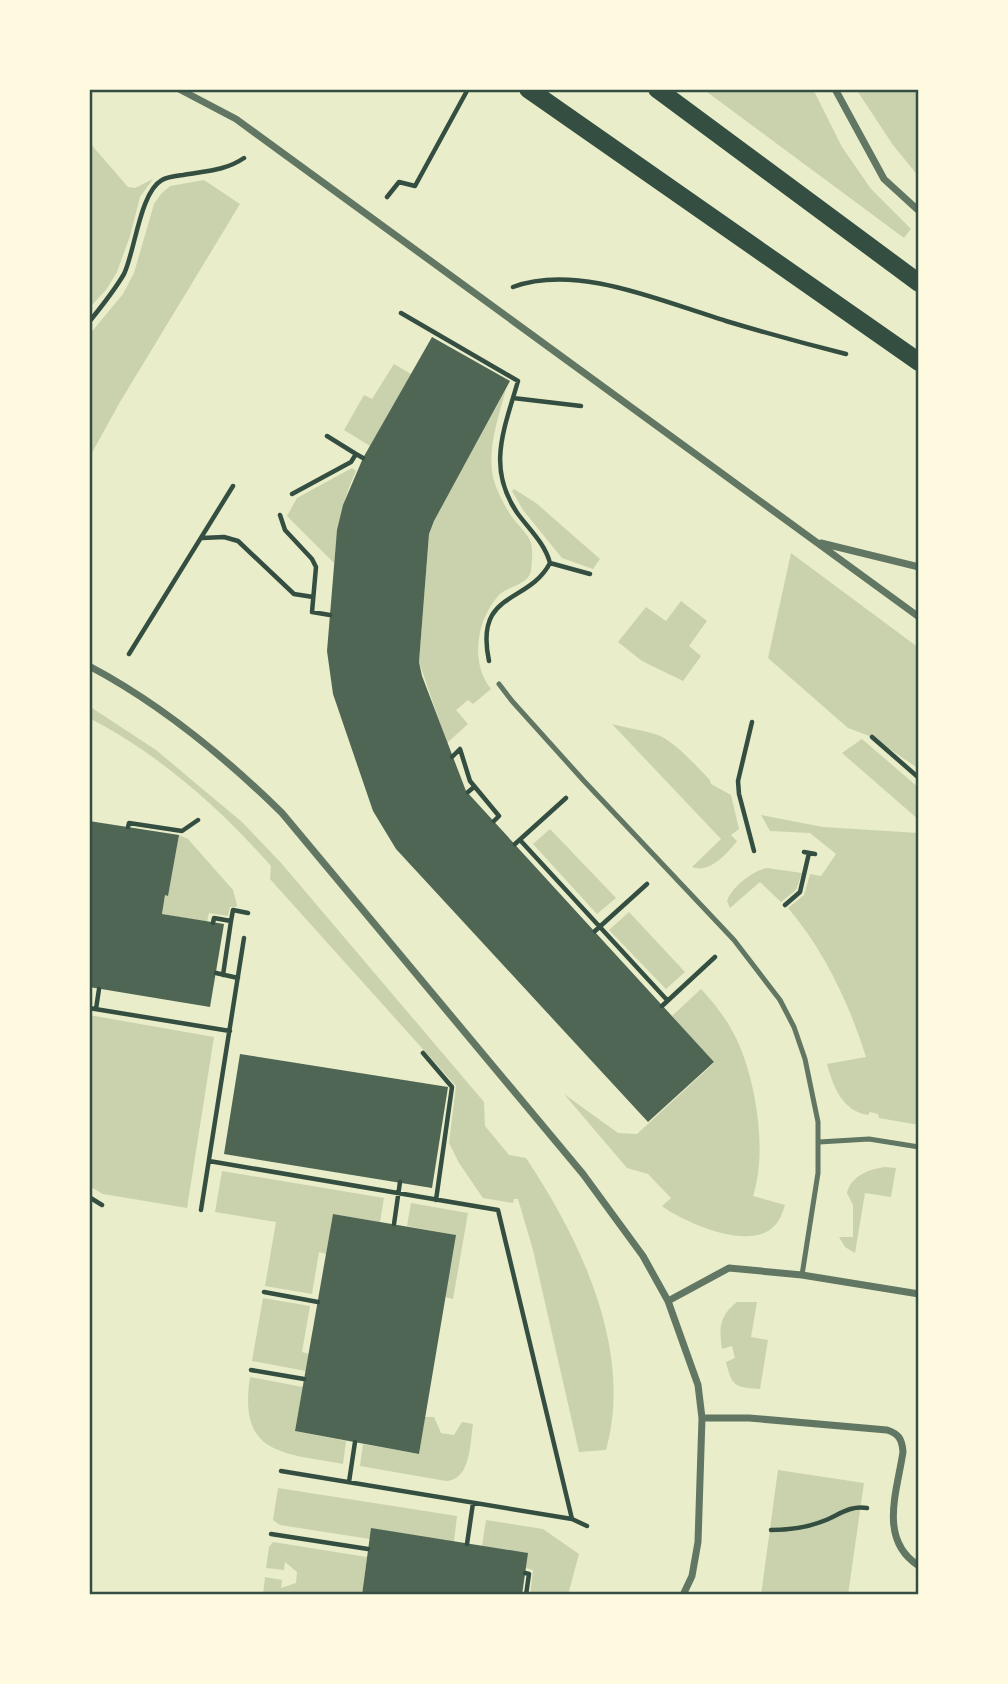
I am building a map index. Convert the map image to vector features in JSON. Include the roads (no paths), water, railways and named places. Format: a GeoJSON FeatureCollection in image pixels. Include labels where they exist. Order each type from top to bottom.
{"type":"FeatureCollection","features":[{"type":"Feature","properties":{"kind":"main road"},"geometry":{"type":"LineString","coordinates":[[528,89],[919,362]]}},
{"type":"Feature","properties":{"kind":"main road"},"geometry":{"type":"LineString","coordinates":[[657,89],[919,283]]}},
{"type":"Feature","properties":{"kind":"street"},"geometry":{"type":"LineString","coordinates":[[179,89],[236,119],[919,617]]}},
{"type":"Feature","properties":{"kind":"street"},"geometry":{"type":"LineString","coordinates":[[835,89],[884,179],[919,211]]}},
{"type":"Feature","properties":{"kind":"street"},"geometry":{"type":"LineString","coordinates":[[817,542],[919,566]]}},
{"type":"Feature","properties":{"kind":"street"},"geometry":{"type":"LineString","coordinates":[[89,666],[139,694],[177,721],[250,782],[282,813],[583,1174],[643,1256],[668,1301],[698,1385],[702,1418],[698,1542],[692,1576],[683,1595]]}},
{"type":"Feature","properties":{"kind":"street"},"geometry":{"type":"LineString","coordinates":[[668,1301],[729,1268],[802,1275],[919,1294]]}},
{"type":"Feature","properties":{"kind":"street"},"geometry":{"type":"LineString","coordinates":[[702,1418],[785,1420],[896,1433],[902,1441],[903,1452],[894,1511],[895,1541],[910,1560],[919,1566]]}},
{"type":"Feature","properties":{"kind":"lane"},"geometry":{"type":"LineString","coordinates":[[499,684],[584,780],[734,940],[780,1000],[794,1027],[808,1072],[818,1122],[819,1142],[818,1173],[802,1275]]}},
{"type":"Feature","properties":{"kind":"lane"},"geometry":{"type":"LineString","coordinates":[[819,1142],[869,1139],[919,1147]]}}]}
